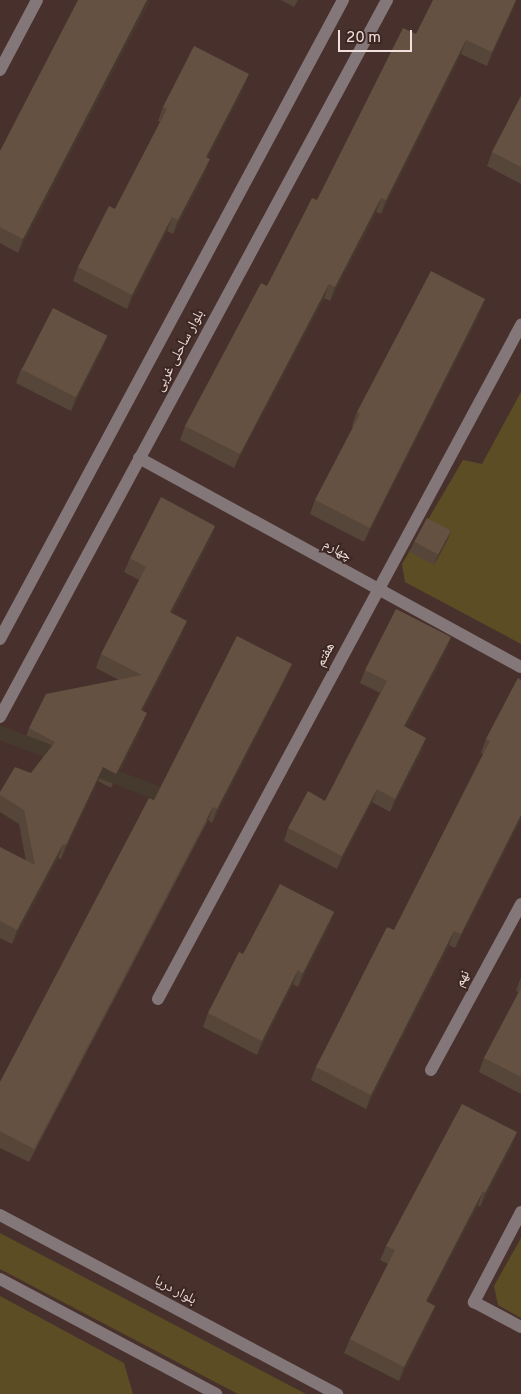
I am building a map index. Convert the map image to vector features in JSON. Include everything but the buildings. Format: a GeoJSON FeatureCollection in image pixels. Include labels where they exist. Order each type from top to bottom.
{"type":"FeatureCollection","features":[{"type":"Feature","properties":{"kind":"street"},"geometry":{"type":"LineString","coordinates":[[0,70],[37,0]]}},
{"type":"Feature","properties":{"kind":"street","name":"بلوار ساحلی غربی"},"geometry":{"type":"LineString","coordinates":[[0,638],[343,0]]}},
{"type":"Feature","properties":{"kind":"street","name":"بلوار ساحلی غربی"},"geometry":{"type":"LineString","coordinates":[[0,717],[387,0]]}},
{"type":"Feature","properties":{"kind":"street","name":"هفتم"},"geometry":{"type":"LineString","coordinates":[[158,999],[521,325]]}},
{"type":"Feature","properties":{"kind":"street","name":"چهارم"},"geometry":{"type":"LineString","coordinates":[[139,458],[378,591],[521,667]]}},
{"type":"Feature","properties":{"kind":"street","name":"نهم"},"geometry":{"type":"LineString","coordinates":[[431,1070],[521,904]]}},
{"type":"Feature","properties":{"kind":"street"},"geometry":{"type":"LineString","coordinates":[[521,1212],[474,1302],[521,1327]]}},
{"type":"Feature","properties":{"kind":"street","name":"بلوار دریا"},"geometry":{"type":"LineString","coordinates":[[0,1215],[337,1394]]}},
{"type":"Feature","properties":{"kind":"street"},"geometry":{"type":"LineString","coordinates":[[0,1279],[216,1394]]}},
{"type":"Feature","properties":{"kind":"shaded area"},"geometry":{"type":"Polygon","coordinates":[[[521,392],[521,644],[405,582],[402,564],[463,460],[482,464],[521,392]]]}},
{"type":"Feature","properties":{"kind":"shaded area"},"geometry":{"type":"Polygon","coordinates":[[[0,1233],[306,1394],[238,1394],[0,1269],[0,1233]]]}},
{"type":"Feature","properties":{"kind":"shaded area"},"geometry":{"type":"Polygon","coordinates":[[[521,1238],[521,1318],[498,1305],[494,1286],[521,1238]]]}},
{"type":"Feature","properties":{"kind":"shaded area"},"geometry":{"type":"Polygon","coordinates":[[[0,1296],[124,1363],[133,1394],[0,1394],[0,1296]]]}}]}
